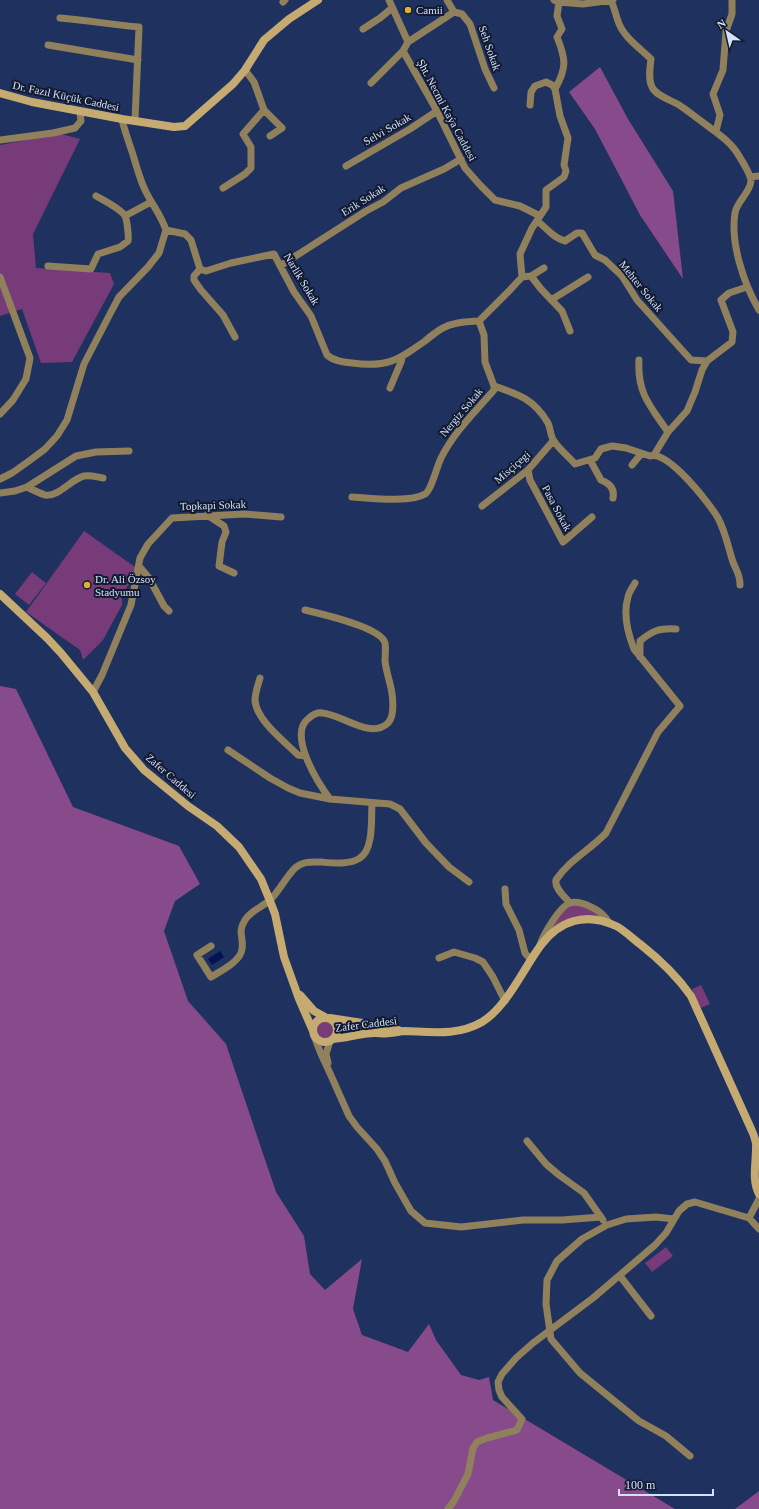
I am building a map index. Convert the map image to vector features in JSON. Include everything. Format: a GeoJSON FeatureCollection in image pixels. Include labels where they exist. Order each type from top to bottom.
{"type":"FeatureCollection","features":[{"type":"Feature","properties":{"kind":"street"},"geometry":{"type":"LineString","coordinates":[[389,0],[408,42]]}},
{"type":"Feature","properties":{"kind":"street","name":"Seh Sokak"},"geometry":{"type":"LineString","coordinates":[[447,0],[454,12],[462,14],[470,24],[494,88]]}},
{"type":"Feature","properties":{"kind":"street"},"geometry":{"type":"LineString","coordinates":[[555,89],[565,68],[562,49],[557,37],[562,29],[557,16],[557,1],[583,4],[612,0],[616,10],[618,22],[630,39],[651,59],[651,86],[656,92],[680,106],[716,131],[739,154],[750,177],[749,186],[737,206],[734,220],[735,238],[747,287],[759,310]]}},
{"type":"Feature","properties":{"kind":"street"},"geometry":{"type":"LineString","coordinates":[[716,131],[720,115],[713,94],[723,70],[726,31],[732,14],[732,0]]}},
{"type":"Feature","properties":{"kind":"street","name":"Dr. Fazıl Küçük Caddesi"},"geometry":{"type":"LineString","coordinates":[[0,93],[32,102],[80,112],[174,127],[185,126],[233,84],[245,70],[264,40],[314,1]]}},
{"type":"Feature","properties":{"kind":"street"},"geometry":{"type":"LineString","coordinates":[[362,29],[380,18],[392,8]]}},
{"type":"Feature","properties":{"kind":"street"},"geometry":{"type":"LineString","coordinates":[[372,83],[402,51],[408,42],[454,12]]}},
{"type":"Feature","properties":{"kind":"street"},"geometry":{"type":"LineString","coordinates":[[0,479],[28,462],[45,449],[57,436],[66,420],[84,364],[111,312],[119,298],[159,253],[166,230],[161,217],[151,202],[136,170],[124,130],[129,120],[138,60],[139,27],[60,18]]}},
{"type":"Feature","properties":{"kind":"street"},"geometry":{"type":"LineString","coordinates":[[48,45],[138,60]]}},
{"type":"Feature","properties":{"kind":"street","name":"Şht. Necmi Kaýa Caddesi"},"geometry":{"type":"LineString","coordinates":[[402,51],[437,111],[466,168],[480,185],[495,200],[520,206],[538,219],[553,236],[565,242],[577,234],[582,233]]}},
{"type":"Feature","properties":{"kind":"street"},"geometry":{"type":"LineString","coordinates":[[245,70],[254,82],[264,110],[282,128],[270,136]]}},
{"type":"Feature","properties":{"kind":"street"},"geometry":{"type":"LineString","coordinates":[[522,277],[520,254],[546,207],[546,190],[564,177],[566,171],[564,165],[568,138],[560,116],[555,89],[552,85],[546,82],[535,86],[531,92],[530,105]]}},
{"type":"Feature","properties":{"kind":"street"},"geometry":{"type":"LineString","coordinates":[[222,188],[245,174],[251,168],[251,147],[243,134],[264,110]]}},
{"type":"Feature","properties":{"kind":"street","name":"Selvi Sokak"},"geometry":{"type":"LineString","coordinates":[[346,166],[410,129],[437,111]]}},
{"type":"Feature","properties":{"kind":"street"},"geometry":{"type":"LineString","coordinates":[[0,140],[53,133],[76,128],[80,125],[81,121],[80,112]]}},
{"type":"Feature","properties":{"kind":"street","name":"Erik Sokak"},"geometry":{"type":"LineString","coordinates":[[280,266],[366,211],[383,202],[401,188],[444,169],[461,159]]}},
{"type":"Feature","properties":{"kind":"street"},"geometry":{"type":"LineString","coordinates":[[750,177],[759,176]]}},
{"type":"Feature","properties":{"kind":"street"},"geometry":{"type":"LineString","coordinates":[[48,266],[91,269],[98,254],[120,247],[128,241],[125,216],[96,196]]}},
{"type":"Feature","properties":{"kind":"street"},"geometry":{"type":"LineString","coordinates":[[125,216],[151,202]]}},
{"type":"Feature","properties":{"kind":"street"},"geometry":{"type":"LineString","coordinates":[[166,230],[185,234],[191,240],[200,269],[194,276],[194,280],[223,315],[235,337]]}},
{"type":"Feature","properties":{"kind":"street","name":"Mehter Sokak"},"geometry":{"type":"LineString","coordinates":[[582,233],[595,255],[605,260],[622,276],[637,300],[691,360],[707,361]]}},
{"type":"Feature","properties":{"kind":"street","name":"Narlik Sokak"},"geometry":{"type":"LineString","coordinates":[[200,269],[206,271],[231,263],[274,254],[294,292],[311,316],[327,355],[331,359],[337,361],[379,365],[390,363],[402,358],[442,328],[461,322],[481,320]]}},
{"type":"Feature","properties":{"kind":"street"},"geometry":{"type":"LineString","coordinates":[[544,268],[531,276],[522,277],[481,320],[484,335],[485,362],[494,386],[520,395],[539,410],[549,425],[553,441],[575,464],[595,458],[601,449],[612,446],[626,448],[650,456],[654,455],[669,462],[683,475],[719,519],[731,552],[732,559],[740,576],[740,585]]}},
{"type":"Feature","properties":{"kind":"street"},"geometry":{"type":"LineString","coordinates":[[531,276],[562,311],[570,331]]}},
{"type":"Feature","properties":{"kind":"street"},"geometry":{"type":"LineString","coordinates":[[0,277],[30,358],[26,379],[13,400],[0,414]]}},
{"type":"Feature","properties":{"kind":"street"},"geometry":{"type":"LineString","coordinates":[[551,300],[588,277]]}},
{"type":"Feature","properties":{"kind":"street"},"geometry":{"type":"LineString","coordinates":[[654,455],[668,432],[687,411],[696,392],[702,370],[707,361],[730,344],[733,339],[731,325],[721,300],[729,293],[747,287]]}},
{"type":"Feature","properties":{"kind":"street"},"geometry":{"type":"LineString","coordinates":[[390,388],[402,358]]}},
{"type":"Feature","properties":{"kind":"street"},"geometry":{"type":"LineString","coordinates":[[639,360],[639,380],[642,392],[654,413],[668,432]]}},
{"type":"Feature","properties":{"kind":"street","name":"Nergiz Sokak"},"geometry":{"type":"LineString","coordinates":[[352,497],[390,499],[414,498],[428,492],[449,442],[494,390],[494,386]]}},
{"type":"Feature","properties":{"kind":"street","name":"Misçiçegi"},"geometry":{"type":"LineString","coordinates":[[482,506],[528,470],[553,441]]}},
{"type":"Feature","properties":{"kind":"street"},"geometry":{"type":"LineString","coordinates":[[0,493],[15,492],[28,487],[76,456],[96,452],[129,451]]}},
{"type":"Feature","properties":{"kind":"street"},"geometry":{"type":"LineString","coordinates":[[632,465],[641,454]]}},
{"type":"Feature","properties":{"kind":"street"},"geometry":{"type":"LineString","coordinates":[[590,460],[600,480],[608,482],[613,489],[613,498]]}},
{"type":"Feature","properties":{"kind":"street","name":"Pasa Sokak"},"geometry":{"type":"LineString","coordinates":[[528,470],[530,480],[563,542],[592,517]]}},
{"type":"Feature","properties":{"kind":"street"},"geometry":{"type":"LineString","coordinates":[[28,487],[45,495],[51,495],[57,493],[76,479],[92,476],[103,478]]}},
{"type":"Feature","properties":{"kind":"street","name":"Topkapi Sokak"},"geometry":{"type":"LineString","coordinates":[[93,692],[102,675],[131,605],[140,558],[148,544],[172,518],[244,514],[281,517]]}},
{"type":"Feature","properties":{"kind":"street"},"geometry":{"type":"LineString","coordinates":[[206,515],[224,526],[226,532],[222,542],[219,566],[234,573]]}},
{"type":"Feature","properties":{"kind":"street"},"geometry":{"type":"LineString","coordinates":[[139,566],[149,578],[164,606],[169,611]]}},
{"type":"Feature","properties":{"kind":"street"},"geometry":{"type":"LineString","coordinates":[[570,903],[555,883],[556,880],[568,864],[596,843],[606,833],[658,732],[680,706],[640,657],[630,640],[626,606],[628,596],[635,583]]}},
{"type":"Feature","properties":{"kind":"street","name":"Zafer Caddesi"},"geometry":{"type":"LineString","coordinates":[[0,594],[47,638],[93,692],[125,748],[144,770],[188,806],[217,826],[239,847],[261,879],[270,901],[275,914],[284,957],[303,1011],[329,1071]]}},
{"type":"Feature","properties":{"kind":"street"},"geometry":{"type":"LineString","coordinates":[[306,610],[356,624],[371,630],[382,638],[385,643],[386,663],[392,691],[392,716],[388,723],[381,728],[366,729],[321,712],[312,715],[304,722],[301,730],[305,756],[321,787],[330,799]]}},
{"type":"Feature","properties":{"kind":"street"},"geometry":{"type":"LineString","coordinates":[[640,657],[640,641],[648,635],[663,628],[676,629]]}},
{"type":"Feature","properties":{"kind":"street"},"geometry":{"type":"LineString","coordinates":[[260,678],[255,699],[258,711],[264,721],[298,754],[305,756]]}},
{"type":"Feature","properties":{"kind":"street"},"geometry":{"type":"LineString","coordinates":[[228,750],[270,778],[288,788],[310,796],[390,804],[400,808],[431,848],[449,867],[469,882]]}},
{"type":"Feature","properties":{"kind":"street"},"geometry":{"type":"LineString","coordinates":[[211,946],[197,955],[211,977],[231,964],[238,957],[242,950],[240,930],[246,918],[270,901],[286,878],[296,868],[303,863],[310,861],[333,863],[353,861],[360,858],[366,852],[370,838],[372,803]]}},
{"type":"Feature","properties":{"kind":"street"},"geometry":{"type":"LineString","coordinates":[[505,889],[506,904],[517,925],[525,953],[531,960]]}},
{"type":"Feature","properties":{"kind":"street"},"geometry":{"type":"LineString","coordinates":[[403,1031],[444,1033],[466,1029],[482,1022],[494,1013],[505,1000],[531,960],[545,933],[564,908],[570,903],[581,903],[593,908],[606,916],[609,923]]}},
{"type":"Feature","properties":{"kind":"street"},"geometry":{"type":"LineString","coordinates":[[538,949],[553,932],[572,921],[578,919],[591,919],[609,923],[624,931],[654,955],[679,980],[691,996],[752,1131],[756,1142],[756,1187],[759,1194]]}},
{"type":"Feature","properties":{"kind":"street"},"geometry":{"type":"LineString","coordinates":[[439,958],[454,952],[483,962],[505,1000]]}},
{"type":"Feature","properties":{"kind":"street","name":"Zafer Caddesi"},"geometry":{"type":"LineString","coordinates":[[296,989],[311,1008],[334,1021],[337,1027],[337,1032],[326,1054],[329,1071]]}},
{"type":"Feature","properties":{"kind":"street","name":"Zafer Caddesi"},"geometry":{"type":"LineString","coordinates":[[328,1018],[389,1027],[403,1031],[374,1033],[322,1042],[314,1034],[313,1026],[316,1021],[328,1018]]}},
{"type":"Feature","properties":{"kind":"street"},"geometry":{"type":"LineString","coordinates":[[329,1071],[349,1116],[377,1149],[385,1161],[395,1183],[411,1211],[425,1223],[461,1227],[524,1220],[562,1220],[601,1217]]}},
{"type":"Feature","properties":{"kind":"street"},"geometry":{"type":"LineString","coordinates":[[527,1141],[546,1164],[584,1193],[607,1225]]}},
{"type":"Feature","properties":{"kind":"street"},"geometry":{"type":"LineString","coordinates":[[749,1218],[759,1199]]}},
{"type":"Feature","properties":{"kind":"street"},"geometry":{"type":"LineString","coordinates":[[448,1509],[454,1501],[468,1474],[473,1448],[477,1442],[517,1430],[520,1425],[522,1419],[502,1397],[499,1390],[498,1382],[502,1374],[516,1358],[533,1343],[620,1276],[655,1245],[666,1233],[679,1211],[687,1204],[695,1202],[749,1218],[759,1229]]}},
{"type":"Feature","properties":{"kind":"street"},"geometry":{"type":"LineString","coordinates":[[674,1219],[656,1217],[626,1219],[607,1225],[582,1239],[558,1261],[547,1280],[546,1304],[551,1339],[580,1373],[639,1421],[666,1436],[690,1456]]}},
{"type":"Feature","properties":{"kind":"street"},"geometry":{"type":"LineString","coordinates":[[620,1276],[651,1316]]}},
{"type":"Feature","properties":{"kind":"shaded area"},"geometry":{"type":"Polygon","coordinates":[[[600,67],[628,119],[673,191],[683,279],[640,215],[595,129],[569,92],[600,67]]]}},
{"type":"Feature","properties":{"kind":"shaded area"},"geometry":{"type":"Polygon","coordinates":[[[61,134],[80,139],[33,234],[36,268],[110,273],[114,284],[72,362],[41,363],[22,309],[0,316],[0,145],[61,134]]]}},
{"type":"Feature","properties":{"kind":"shaded area","name":"Dr. Ali Özsoy Stadyumu"},"geometry":{"type":"Polygon","coordinates":[[[84,531],[135,567],[136,574],[121,596],[122,605],[103,640],[83,660],[80,650],[26,612],[84,531]]]}},
{"type":"Feature","properties":{"kind":"shaded area"},"geometry":{"type":"Polygon","coordinates":[[[32,572],[46,583],[29,605],[15,594],[32,572]]]}},
{"type":"Feature","properties":{"kind":"shaded area"},"geometry":{"type":"Polygon","coordinates":[[[0,686],[16,689],[73,807],[179,846],[200,884],[175,901],[164,931],[188,1001],[226,1044],[276,1192],[304,1236],[310,1274],[325,1290],[362,1259],[353,1309],[362,1335],[408,1352],[429,1324],[436,1340],[461,1375],[479,1380],[489,1377],[493,1400],[675,1509],[0,1509],[0,686]]]}},
{"type":"Feature","properties":{"kind":"shaded area"},"geometry":{"type":"Polygon","coordinates":[[[572,905],[579,905],[603,917],[589,915],[575,916],[550,929],[564,911],[572,905]]]}},
{"type":"Feature","properties":{"kind":"shaded area"},"geometry":{"type":"Polygon","coordinates":[[[220,951],[224,957],[212,965],[208,959],[220,951]]]}},
{"type":"Feature","properties":{"kind":"shaded area"},"geometry":{"type":"Polygon","coordinates":[[[701,985],[710,1004],[701,1008],[692,989],[701,985]]]}},
{"type":"Feature","properties":{"kind":"shaded area"},"geometry":{"type":"Polygon","coordinates":[[[325,1020],[332,1023],[335,1030],[332,1037],[325,1040],[318,1037],[315,1030],[318,1023],[325,1020]]]}},
{"type":"Feature","properties":{"kind":"shaded area"},"geometry":{"type":"Polygon","coordinates":[[[666,1247],[673,1256],[652,1272],[645,1263],[666,1247]]]}},
{"type":"Feature","properties":{"kind":"shaded area"},"geometry":{"type":"Polygon","coordinates":[[[759,1491],[759,1509],[735,1509],[759,1491]]]}},
{"type":"Feature","properties":{"kind":"place","name":"Camii"},"geometry":{"type":"Point","coordinates":[408,10]}},
{"type":"Feature","properties":{"kind":"place","name":"Dr. Ali Özsoy Stadyumu"},"geometry":{"type":"Point","coordinates":[87,585]}}]}
